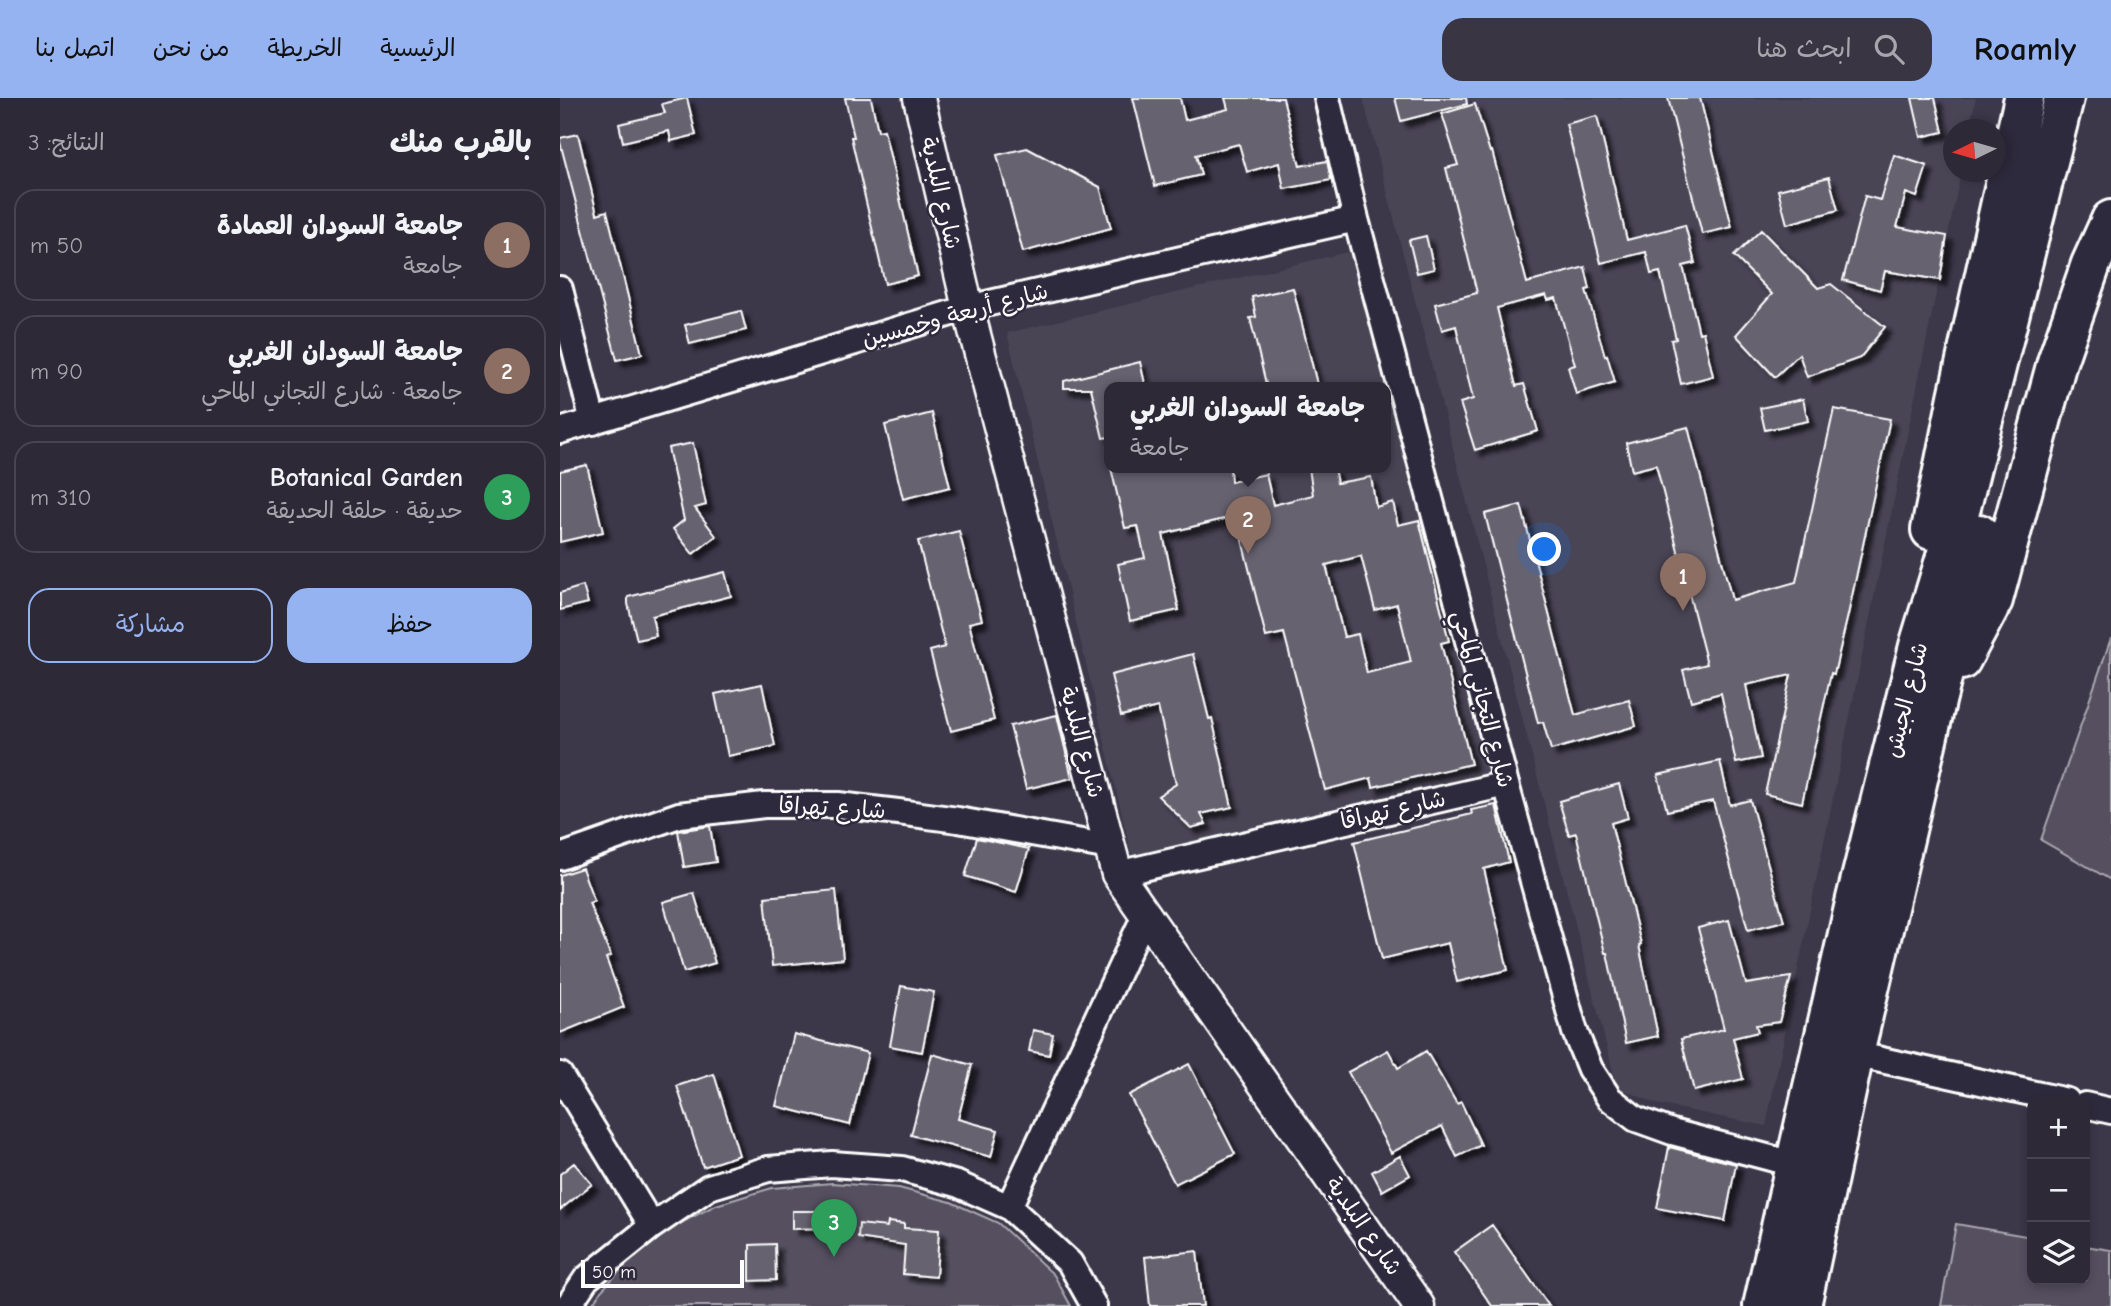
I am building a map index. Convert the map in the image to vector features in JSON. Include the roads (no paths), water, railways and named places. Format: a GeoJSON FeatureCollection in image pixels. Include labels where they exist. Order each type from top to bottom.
{"type":"FeatureCollection","features":[{"type":"Feature","properties":{"kind":"highway"},"geometry":{"type":"LineString","coordinates":[[1919,646],[1925,568],[1938,490],[2024,98]]}},
{"type":"Feature","properties":{"kind":"highway","name":"شارع الجيش"},"geometry":{"type":"LineString","coordinates":[[1763,1306],[1856,899],[1919,646],[1961,507],[2064,98]]}},
{"type":"Feature","properties":{"kind":"highway","name":"شارع الجيش"},"geometry":{"type":"LineString","coordinates":[[1801,1306],[1854,1054],[1937,697],[2092,98]]}},
{"type":"Feature","properties":{"kind":"highway"},"geometry":{"type":"LineString","coordinates":[[1937,697],[1969,649],[1993,600],[2026,469],[2057,362],[2091,264],[2111,220]]}},
{"type":"Feature","properties":{"kind":"street","name":"شارع البلدية"},"geometry":{"type":"LineString","coordinates":[[919,98],[968,308],[1113,860],[1145,915],[1419,1306]]}},
{"type":"Feature","properties":{"kind":"street","name":"شارع التجاني الماحي"},"geometry":{"type":"LineString","coordinates":[[1328,98],[1356,219],[1506,784],[1575,1032],[1590,1069],[1609,1098],[1636,1119],[1672,1132],[1797,1165]]}},
{"type":"Feature","properties":{"kind":"street","name":"شارع أربعة وخمسين"},"geometry":{"type":"LineString","coordinates":[[560,431],[968,308],[1356,219]]}},
{"type":"Feature","properties":{"kind":"street"},"geometry":{"type":"LineString","coordinates":[[560,289],[593,422]]}},
{"type":"Feature","properties":{"kind":"street","name":"شارع تهراقا"},"geometry":{"type":"LineString","coordinates":[[560,857],[679,815],[764,805],[838,805],[958,820],[1113,860],[1506,784]]}},
{"type":"Feature","properties":{"kind":"street"},"geometry":{"type":"LineString","coordinates":[[1009,1207],[1145,915]]}},
{"type":"Feature","properties":{"kind":"street"},"geometry":{"type":"LineString","coordinates":[[1854,1054],[2044,1096]]}},
{"type":"Feature","properties":{"kind":"street"},"geometry":{"type":"LineString","coordinates":[[560,1075],[652,1226]]}},
{"type":"Feature","properties":{"kind":"street"},"geometry":{"type":"LineString","coordinates":[[2090,1106],[2111,1111]]}},
{"type":"Feature","properties":{"kind":"street"},"geometry":{"type":"LineString","coordinates":[[568,1306],[586,1279],[652,1226],[709,1187],[768,1169],[832,1164],[902,1168],[957,1184],[1009,1207],[1070,1263],[1094,1306]]}},
{"type":"Feature","properties":{"kind":"place","name":"جامعة السودان الغربي"},"geometry":{"type":"Point","coordinates":[1248,554]}},
{"type":"Feature","properties":{"kind":"place","name":"جامعة السودان العمادة"},"geometry":{"type":"Point","coordinates":[1683,611]}},
{"type":"Feature","properties":{"kind":"place","name":"Botanical Garden"},"geometry":{"type":"Point","coordinates":[834,1257]}}]}
